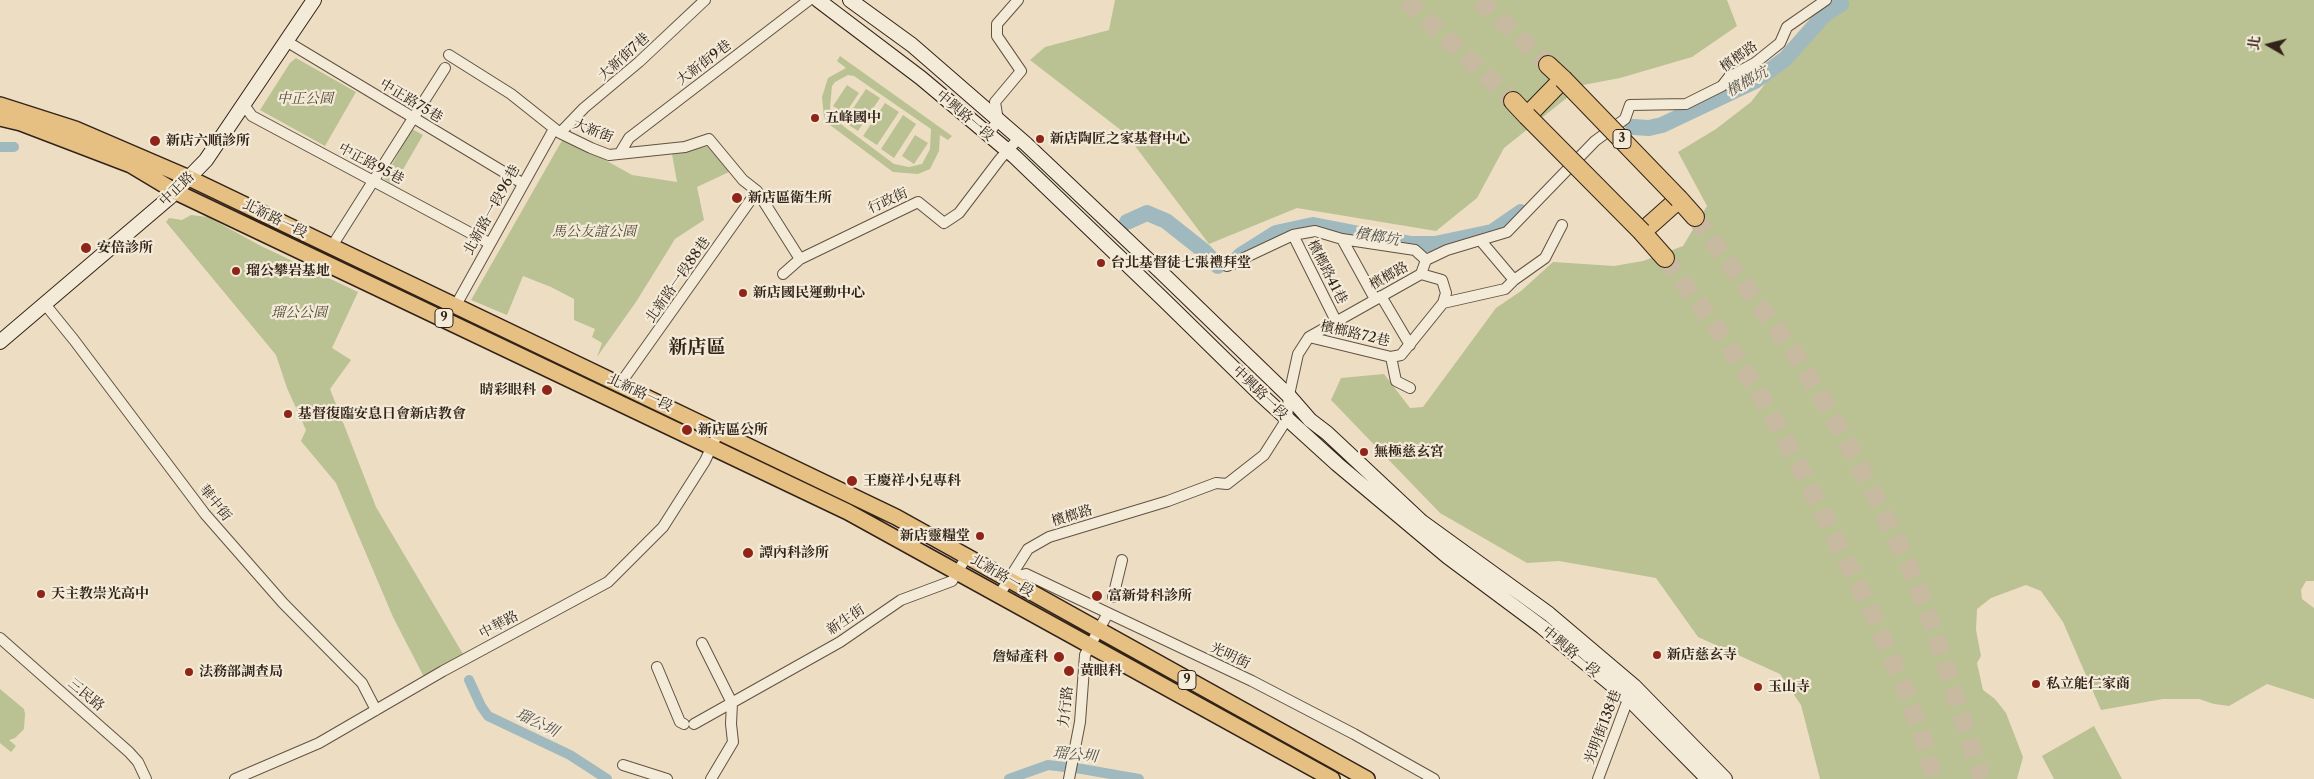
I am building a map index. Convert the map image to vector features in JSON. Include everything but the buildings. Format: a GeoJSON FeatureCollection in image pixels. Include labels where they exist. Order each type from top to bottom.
{"type":"FeatureCollection","features":[{"type":"Feature","properties":{"kind":"highway","name":"3"},"geometry":{"type":"LineString","coordinates":[[1548,65],[1695,217]]}},
{"type":"Feature","properties":{"kind":"highway"},"geometry":{"type":"LineString","coordinates":[[1527,116],[1563,79]]}},
{"type":"Feature","properties":{"kind":"highway"},"geometry":{"type":"LineString","coordinates":[[1513,102],[1642,232],[1665,258]]}},
{"type":"Feature","properties":{"kind":"highway"},"geometry":{"type":"LineString","coordinates":[[1642,232],[1679,199]]}},
{"type":"Feature","properties":{"kind":"main road","name":"北新路一段"},"geometry":{"type":"LineString","coordinates":[[0,105],[75,129],[189,178],[896,517],[1008,578],[1018,587],[1367,779]]}},
{"type":"Feature","properties":{"kind":"main road","name":"北新路一段"},"geometry":{"type":"LineString","coordinates":[[0,118],[21,123],[131,166],[176,192],[848,512],[1332,779]]}},
{"type":"Feature","properties":{"kind":"street","name":"中正路"},"geometry":{"type":"LineString","coordinates":[[0,342],[176,192],[206,160],[314,0]]}},
{"type":"Feature","properties":{"kind":"street","name":"大新街7巷"},"geometry":{"type":"LineString","coordinates":[[557,131],[640,62],[705,0]]}},
{"type":"Feature","properties":{"kind":"street","name":"大新街9巷"},"geometry":{"type":"LineString","coordinates":[[620,154],[629,138],[809,0]]}},
{"type":"Feature","properties":{"kind":"street","name":"中興路一段"},"geometry":{"type":"LineString","coordinates":[[818,0],[921,78],[988,134],[1287,419],[1367,490],[1448,557],[1631,692],[1708,779]]}},
{"type":"Feature","properties":{"kind":"street","name":"中興路一段"},"geometry":{"type":"LineString","coordinates":[[850,0],[912,45],[987,109],[1290,397],[1310,420],[1327,433],[1422,522],[1549,614],[1725,779]]}},
{"type":"Feature","properties":{"kind":"street"},"geometry":{"type":"LineString","coordinates":[[988,134],[998,121],[995,102],[1021,71],[997,36],[997,24],[1018,0]]}},
{"type":"Feature","properties":{"kind":"street","name":"檳榔路"},"geometry":{"type":"LineString","coordinates":[[999,595],[1008,578],[1028,550],[1050,537],[1168,501],[1216,483],[1227,484],[1264,455],[1287,419],[1298,354],[1309,337],[1421,274],[1426,260],[1447,250],[1481,242],[1507,232],[1595,140],[1625,119],[1630,105],[1686,104],[1722,86],[1729,77],[1755,63],[1780,43],[1787,27],[1826,0]]}},
{"type":"Feature","properties":{"kind":"street","name":"中正路75巷"},"geometry":{"type":"LineString","coordinates":[[286,41],[522,183]]}},
{"type":"Feature","properties":{"kind":"street","name":"大新街"},"geometry":{"type":"LineString","coordinates":[[449,55],[512,94],[557,131],[590,148],[609,155],[685,147],[709,139],[743,180],[757,191]]}},
{"type":"Feature","properties":{"kind":"street"},"geometry":{"type":"LineString","coordinates":[[332,246],[445,68]]}},
{"type":"Feature","properties":{"kind":"street","name":"中正路95巷"},"geometry":{"type":"LineString","coordinates":[[244,105],[252,116],[489,244]]}},
{"type":"Feature","properties":{"kind":"street","name":"北新路一段96巷"},"geometry":{"type":"LineString","coordinates":[[456,305],[522,183],[557,131]]}},
{"type":"Feature","properties":{"kind":"street"},"geometry":{"type":"LineString","coordinates":[[1007,151],[1019,138]]}},
{"type":"Feature","properties":{"kind":"street","name":"行政街"},"geometry":{"type":"LineString","coordinates":[[783,274],[800,259],[918,202],[944,223],[958,213],[1007,151]]}},
{"type":"Feature","properties":{"kind":"street"},"geometry":{"type":"LineString","coordinates":[[757,191],[800,259]]}},
{"type":"Feature","properties":{"kind":"street","name":"北新路一段88巷"},"geometry":{"type":"LineString","coordinates":[[620,384],[757,191]]}},
{"type":"Feature","properties":{"kind":"street"},"geometry":{"type":"LineString","coordinates":[[1421,274],[1442,280],[1446,293],[1443,303],[1505,290],[1514,280],[1545,258],[1562,225]]}},
{"type":"Feature","properties":{"kind":"street"},"geometry":{"type":"LineString","coordinates":[[1227,266],[1293,235],[1315,231],[1342,239],[1416,250],[1426,260]]}},
{"type":"Feature","properties":{"kind":"street","name":"檳榔路41巷"},"geometry":{"type":"LineString","coordinates":[[1293,235],[1336,321]]}},
{"type":"Feature","properties":{"kind":"street"},"geometry":{"type":"LineString","coordinates":[[1342,239],[1378,298],[1410,345]]}},
{"type":"Feature","properties":{"kind":"street"},"geometry":{"type":"LineString","coordinates":[[1481,242],[1514,280]]}},
{"type":"Feature","properties":{"kind":"street","name":"華中街"},"geometry":{"type":"LineString","coordinates":[[44,303],[205,514],[283,603],[362,683],[376,710]]}},
{"type":"Feature","properties":{"kind":"street","name":"檳榔路72巷"},"geometry":{"type":"LineString","coordinates":[[1309,337],[1391,357],[1401,355],[1443,303]]}},
{"type":"Feature","properties":{"kind":"street"},"geometry":{"type":"LineString","coordinates":[[1391,357],[1396,381],[1410,388]]}},
{"type":"Feature","properties":{"kind":"street","name":"中華路"},"geometry":{"type":"LineString","coordinates":[[235,779],[319,743],[608,582],[663,527],[705,461],[719,431]]}},
{"type":"Feature","properties":{"kind":"street","name":"新生街"},"geometry":{"type":"LineString","coordinates":[[657,667],[680,722],[689,724],[732,703],[840,642],[901,600],[952,581],[967,556]]}},
{"type":"Feature","properties":{"kind":"street"},"geometry":{"type":"LineString","coordinates":[[1113,597],[1122,560]]}},
{"type":"Feature","properties":{"kind":"street","name":"光明街"},"geometry":{"type":"LineString","coordinates":[[1008,578],[1026,574],[1252,681],[1354,734],[1434,779]]}},
{"type":"Feature","properties":{"kind":"street","name":"力行路"},"geometry":{"type":"LineString","coordinates":[[1069,776],[1080,717],[1085,655],[1108,613]]}},
{"type":"Feature","properties":{"kind":"street","name":"三民路"},"geometry":{"type":"LineString","coordinates":[[0,638],[129,752],[138,762],[146,779]]}},
{"type":"Feature","properties":{"kind":"street"},"geometry":{"type":"LineString","coordinates":[[702,643],[732,703],[730,724],[733,742],[711,779]]}},
{"type":"Feature","properties":{"kind":"street","name":"光明街138巷"},"geometry":{"type":"LineString","coordinates":[[1598,779],[1631,692]]}},
{"type":"Feature","properties":{"kind":"street"},"geometry":{"type":"LineString","coordinates":[[623,765],[667,779]]}},
{"type":"Feature","properties":{"kind":"green space"},"geometry":{"type":"Polygon","coordinates":[[[1115,0],[1727,0],[1737,26],[1692,57],[1620,78],[1583,85],[1504,148],[1477,198],[1436,231],[1297,208],[1209,244],[1126,134],[1030,60],[1045,47],[1109,30],[1115,0]]]}},
{"type":"Feature","properties":{"kind":"green space"},"geometry":{"type":"Polygon","coordinates":[[[1843,0],[2314,0],[2314,581],[2306,581],[2301,590],[2302,599],[2314,608],[2314,699],[2267,684],[2229,706],[2199,699],[2163,699],[2101,710],[2063,622],[2041,591],[2026,585],[1991,598],[1977,609],[1976,630],[1981,656],[1977,663],[1983,690],[1995,699],[2006,713],[2023,757],[2017,779],[1820,779],[1801,705],[1780,674],[1698,637],[1656,578],[1559,561],[1527,563],[1440,513],[1331,400],[1341,378],[1384,374],[1410,408],[1423,407],[1496,308],[1521,291],[1553,262],[1614,266],[1643,261],[1683,246],[1707,206],[1678,152],[1716,129],[1751,102],[1785,58],[1843,0]]]}},
{"type":"Feature","properties":{"kind":"green space"},"geometry":{"type":"Polygon","coordinates":[[[840,56],[952,136],[948,140],[940,135],[939,151],[930,169],[918,174],[893,172],[830,125],[824,117],[822,97],[828,78],[846,68],[837,61],[840,56]],[[848,75],[835,82],[832,86],[830,107],[834,119],[894,164],[909,167],[922,164],[930,149],[931,129],[854,76],[848,75]]]}},
{"type":"Feature","properties":{"kind":"green space","name":"中正公園"},"geometry":{"type":"Polygon","coordinates":[[[296,58],[356,92],[325,146],[260,110],[290,63],[296,58]]]}},
{"type":"Feature","properties":{"kind":"green space"},"geometry":{"type":"Polygon","coordinates":[[[847,85],[859,93],[845,114],[833,106],[847,85]]]}},
{"type":"Feature","properties":{"kind":"green space"},"geometry":{"type":"Polygon","coordinates":[[[866,89],[880,98],[858,131],[844,122],[866,89]]]}},
{"type":"Feature","properties":{"kind":"green space"},"geometry":{"type":"Polygon","coordinates":[[[885,103],[899,112],[877,145],[863,136],[885,103]]]}},
{"type":"Feature","properties":{"kind":"green space"},"geometry":{"type":"Polygon","coordinates":[[[903,115],[916,124],[894,158],[881,149],[903,115]]]}},
{"type":"Feature","properties":{"kind":"green space"},"geometry":{"type":"Polygon","coordinates":[[[412,129],[423,135],[394,185],[384,179],[412,129]]]}},
{"type":"Feature","properties":{"kind":"green space"},"geometry":{"type":"Polygon","coordinates":[[[915,135],[928,143],[914,164],[902,156],[915,135]]]}},
{"type":"Feature","properties":{"kind":"green space","name":"馬公友誼公園"},"geometry":{"type":"Polygon","coordinates":[[[564,137],[632,175],[677,182],[672,154],[710,146],[729,172],[697,187],[704,220],[675,239],[636,302],[597,357],[602,343],[592,337],[595,329],[574,320],[574,299],[551,287],[523,276],[507,315],[471,300],[564,137]]]}},
{"type":"Feature","properties":{"kind":"green space","name":"瑠公公園"},"geometry":{"type":"Polygon","coordinates":[[[191,215],[208,217],[261,246],[358,292],[332,348],[351,360],[330,389],[376,507],[463,654],[424,677],[393,617],[336,483],[301,441],[306,430],[287,388],[276,355],[166,222],[169,218],[182,220],[191,215]]]}},
{"type":"Feature","properties":{"kind":"green space"},"geometry":{"type":"Polygon","coordinates":[[[0,689],[24,709],[25,714],[24,729],[15,738],[9,740],[16,746],[11,752],[0,743],[0,689]]]}},
{"type":"Feature","properties":{"kind":"green space"},"geometry":{"type":"Polygon","coordinates":[[[2094,726],[2122,779],[2054,779],[2042,756],[2094,726]]]}},
{"type":"Feature","properties":{"kind":"waterway","name":"檳榔坑"},"geometry":{"type":"LineString","coordinates":[[1633,127],[1649,128],[1662,125],[1755,81],[1785,59],[1825,14],[1841,4]]}},
{"type":"Feature","properties":{"kind":"waterway","name":"瑠公圳"},"geometry":{"type":"LineString","coordinates":[[0,147],[14,147]]}},
{"type":"Feature","properties":{"kind":"waterway","name":"檳榔坑"},"geometry":{"type":"LineString","coordinates":[[1235,262],[1241,255],[1276,233],[1313,225],[1411,244],[1435,244],[1492,232],[1521,212]]}},
{"type":"Feature","properties":{"kind":"waterway","name":"檳榔坑"},"geometry":{"type":"LineString","coordinates":[[1127,222],[1147,213],[1166,221],[1204,251],[1218,266]]}},
{"type":"Feature","properties":{"kind":"waterway","name":"瑠公圳"},"geometry":{"type":"LineString","coordinates":[[469,680],[481,706],[488,716],[570,755],[607,779]]}},
{"type":"Feature","properties":{"kind":"waterway","name":"瑠公圳"},"geometry":{"type":"LineString","coordinates":[[1009,779],[1048,765],[1139,779]]}},
{"type":"Feature","properties":{"kind":"tunnel"},"geometry":{"type":"LineString","coordinates":[[1406,0],[1513,101]]}},
{"type":"Feature","properties":{"kind":"tunnel"},"geometry":{"type":"LineString","coordinates":[[1479,0],[1548,65]]}},
{"type":"Feature","properties":{"kind":"tunnel"},"geometry":{"type":"LineString","coordinates":[[1695,217],[1797,357],[1837,424],[1870,486],[1909,565],[1934,630],[1982,779]]}},
{"type":"Feature","properties":{"kind":"tunnel"},"geometry":{"type":"LineString","coordinates":[[1665,258],[1717,328],[1762,398],[1799,465],[1869,607],[1904,686],[1924,742],[1934,779]]}},
{"type":"Feature","properties":{"kind":"place","name":"五峰國中"},"geometry":{"type":"Point","coordinates":[815,118]}},
{"type":"Feature","properties":{"kind":"place","name":"新店陶匠之家基督中心"},"geometry":{"type":"Point","coordinates":[1040,139]}},
{"type":"Feature","properties":{"kind":"place","name":"新店六順診所"},"geometry":{"type":"Point","coordinates":[155,141]}},
{"type":"Feature","properties":{"kind":"place","name":"新店區衛生所"},"geometry":{"type":"Point","coordinates":[737,198]}},
{"type":"Feature","properties":{"kind":"place","name":"安倍診所"},"geometry":{"type":"Point","coordinates":[86,248]}},
{"type":"Feature","properties":{"kind":"place","name":"台北基督徒七張禮拜堂"},"geometry":{"type":"Point","coordinates":[1101,263]}},
{"type":"Feature","properties":{"kind":"place","name":"瑠公攀岩基地"},"geometry":{"type":"Point","coordinates":[236,271]}},
{"type":"Feature","properties":{"kind":"place","name":"新店國民運動中心"},"geometry":{"type":"Point","coordinates":[743,293]}},
{"type":"Feature","properties":{"kind":"place","name":"睛彩眼科"},"geometry":{"type":"Point","coordinates":[547,390]}},
{"type":"Feature","properties":{"kind":"place","name":"基督復臨安息日會新店教會"},"geometry":{"type":"Point","coordinates":[288,414]}},
{"type":"Feature","properties":{"kind":"place","name":"新店區公所"},"geometry":{"type":"Point","coordinates":[687,430]}},
{"type":"Feature","properties":{"kind":"place","name":"無極慈玄宮"},"geometry":{"type":"Point","coordinates":[1364,452]}},
{"type":"Feature","properties":{"kind":"place","name":"王慶祥小兒專科"},"geometry":{"type":"Point","coordinates":[852,481]}},
{"type":"Feature","properties":{"kind":"place","name":"新店靈糧堂"},"geometry":{"type":"Point","coordinates":[980,536]}},
{"type":"Feature","properties":{"kind":"place","name":"譚內科診所"},"geometry":{"type":"Point","coordinates":[748,553]}},
{"type":"Feature","properties":{"kind":"place","name":"天主教崇光高中"},"geometry":{"type":"Point","coordinates":[41,594]}},
{"type":"Feature","properties":{"kind":"place","name":"富新骨科診所"},"geometry":{"type":"Point","coordinates":[1097,596]}},
{"type":"Feature","properties":{"kind":"place","name":"新店慈玄寺"},"geometry":{"type":"Point","coordinates":[1657,655]}},
{"type":"Feature","properties":{"kind":"place","name":"詹婦產科"},"geometry":{"type":"Point","coordinates":[1059,657]}},
{"type":"Feature","properties":{"kind":"place","name":"黃眼科"},"geometry":{"type":"Point","coordinates":[1069,671]}},
{"type":"Feature","properties":{"kind":"place","name":"法務部調查局"},"geometry":{"type":"Point","coordinates":[189,672]}},
{"type":"Feature","properties":{"kind":"place","name":"私立能仁家商"},"geometry":{"type":"Point","coordinates":[2036,684]}},
{"type":"Feature","properties":{"kind":"place","name":"玉山寺"},"geometry":{"type":"Point","coordinates":[1758,687]}},
{"type":"Feature","properties":{"kind":"district","name":"新店區"},"geometry":{"type":"Point","coordinates":[697,348]}}]}
